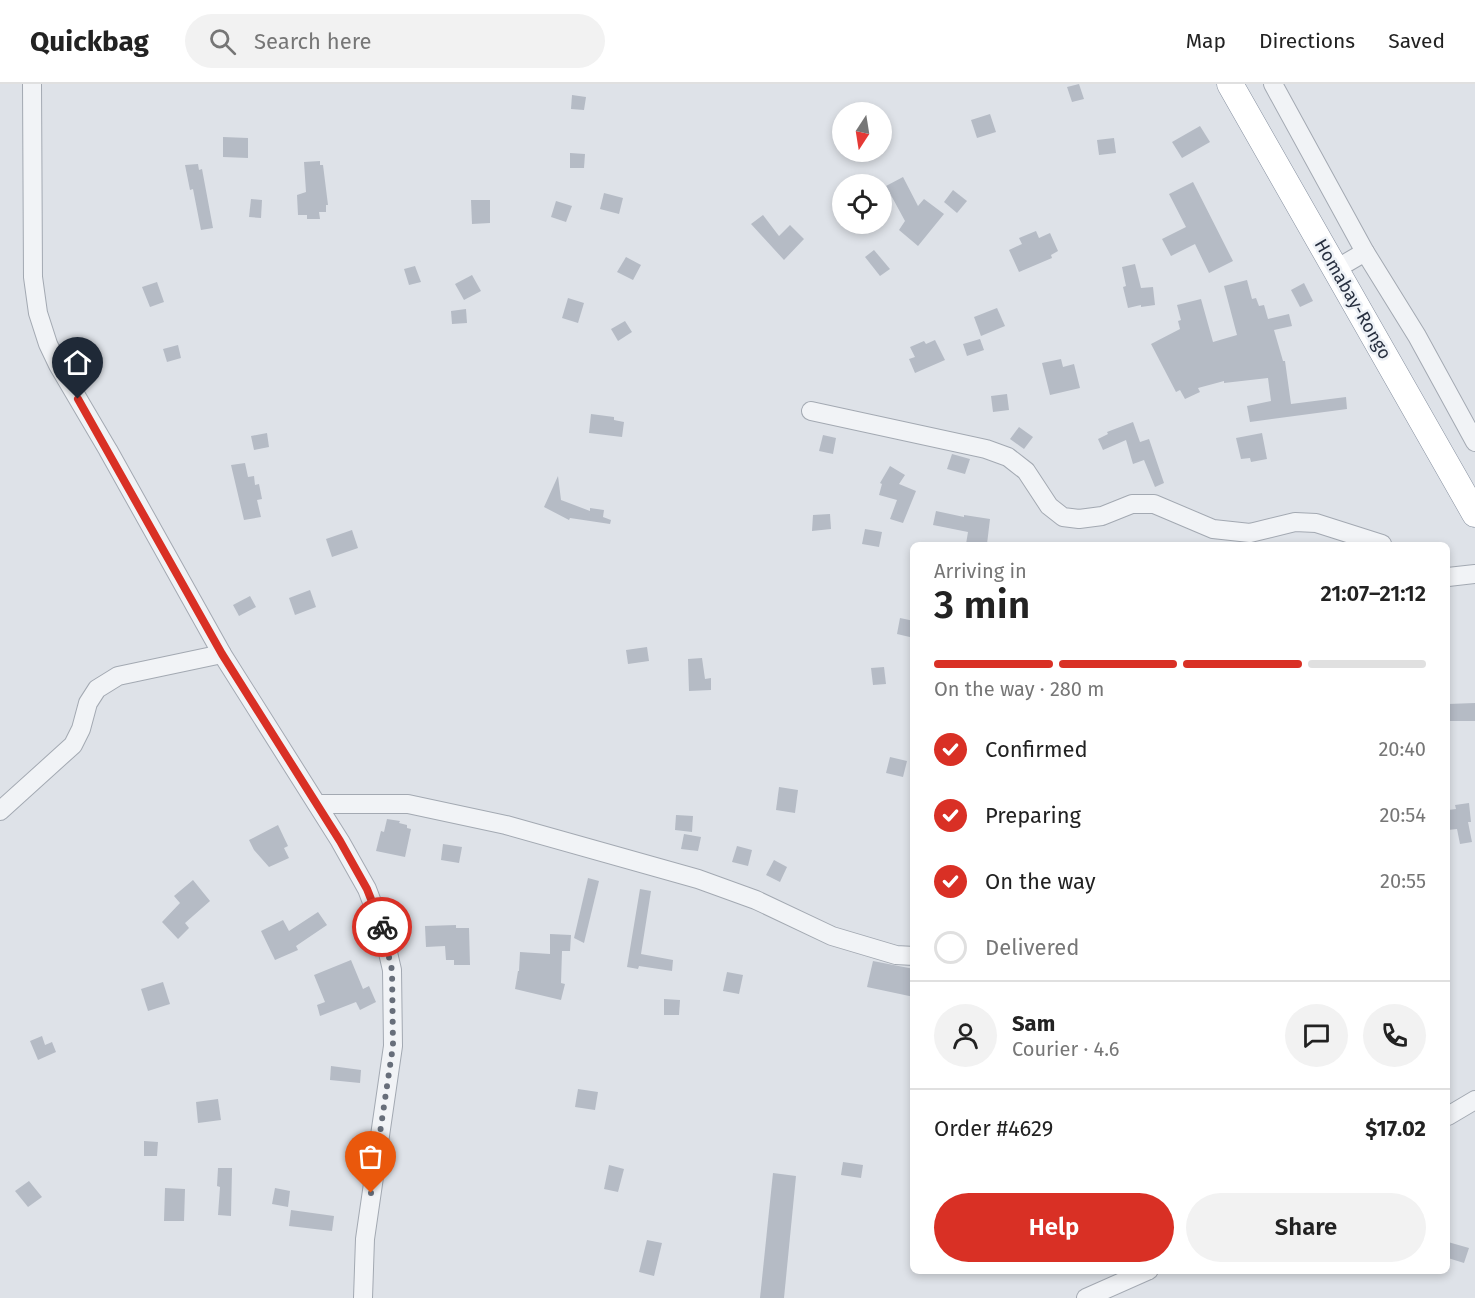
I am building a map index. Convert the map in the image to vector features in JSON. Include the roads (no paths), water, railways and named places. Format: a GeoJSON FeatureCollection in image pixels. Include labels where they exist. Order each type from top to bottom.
{"type":"FeatureCollection","features":[{"type":"Feature","properties":{"kind":"highway","name":"Homabay-Rongo"},"geometry":{"type":"LineString","coordinates":[[1230,84],[1475,514]]}},
{"type":"Feature","properties":{"kind":"street"},"geometry":{"type":"LineString","coordinates":[[32,84],[33,277],[38,313],[48,344],[222,654],[317,804],[367,889],[383,931],[392,970],[393,1046],[365,1239],[363,1298]]}},
{"type":"Feature","properties":{"kind":"street"},"geometry":{"type":"LineString","coordinates":[[1273,84],[1365,252],[1417,336],[1475,442]]}},
{"type":"Feature","properties":{"kind":"street"},"geometry":{"type":"LineString","coordinates":[[1336,269],[1365,252]]}},
{"type":"Feature","properties":{"kind":"street"},"geometry":{"type":"LineString","coordinates":[[811,411],[986,448],[1008,457],[1026,471],[1049,506],[1063,517],[1079,519],[1102,516],[1132,504],[1154,504],[1213,529],[1250,533],[1295,522],[1316,524],[1375,542]]}},
{"type":"Feature","properties":{"kind":"street"},"geometry":{"type":"LineString","coordinates":[[1450,577],[1475,574]]}},
{"type":"Feature","properties":{"kind":"street"},"geometry":{"type":"LineString","coordinates":[[0,811],[73,744],[81,729],[87,703],[97,689],[118,676],[222,654]]}},
{"type":"Feature","properties":{"kind":"street"},"geometry":{"type":"LineString","coordinates":[[317,804],[408,804],[506,825],[699,879],[756,900],[832,936],[896,954],[910,956]]}},
{"type":"Feature","properties":{"kind":"street"},"geometry":{"type":"LineString","coordinates":[[1450,1115],[1475,1100]]}},
{"type":"Feature","properties":{"kind":"street"},"geometry":{"type":"LineString","coordinates":[[1086,1298],[1140,1274]]}}]}
